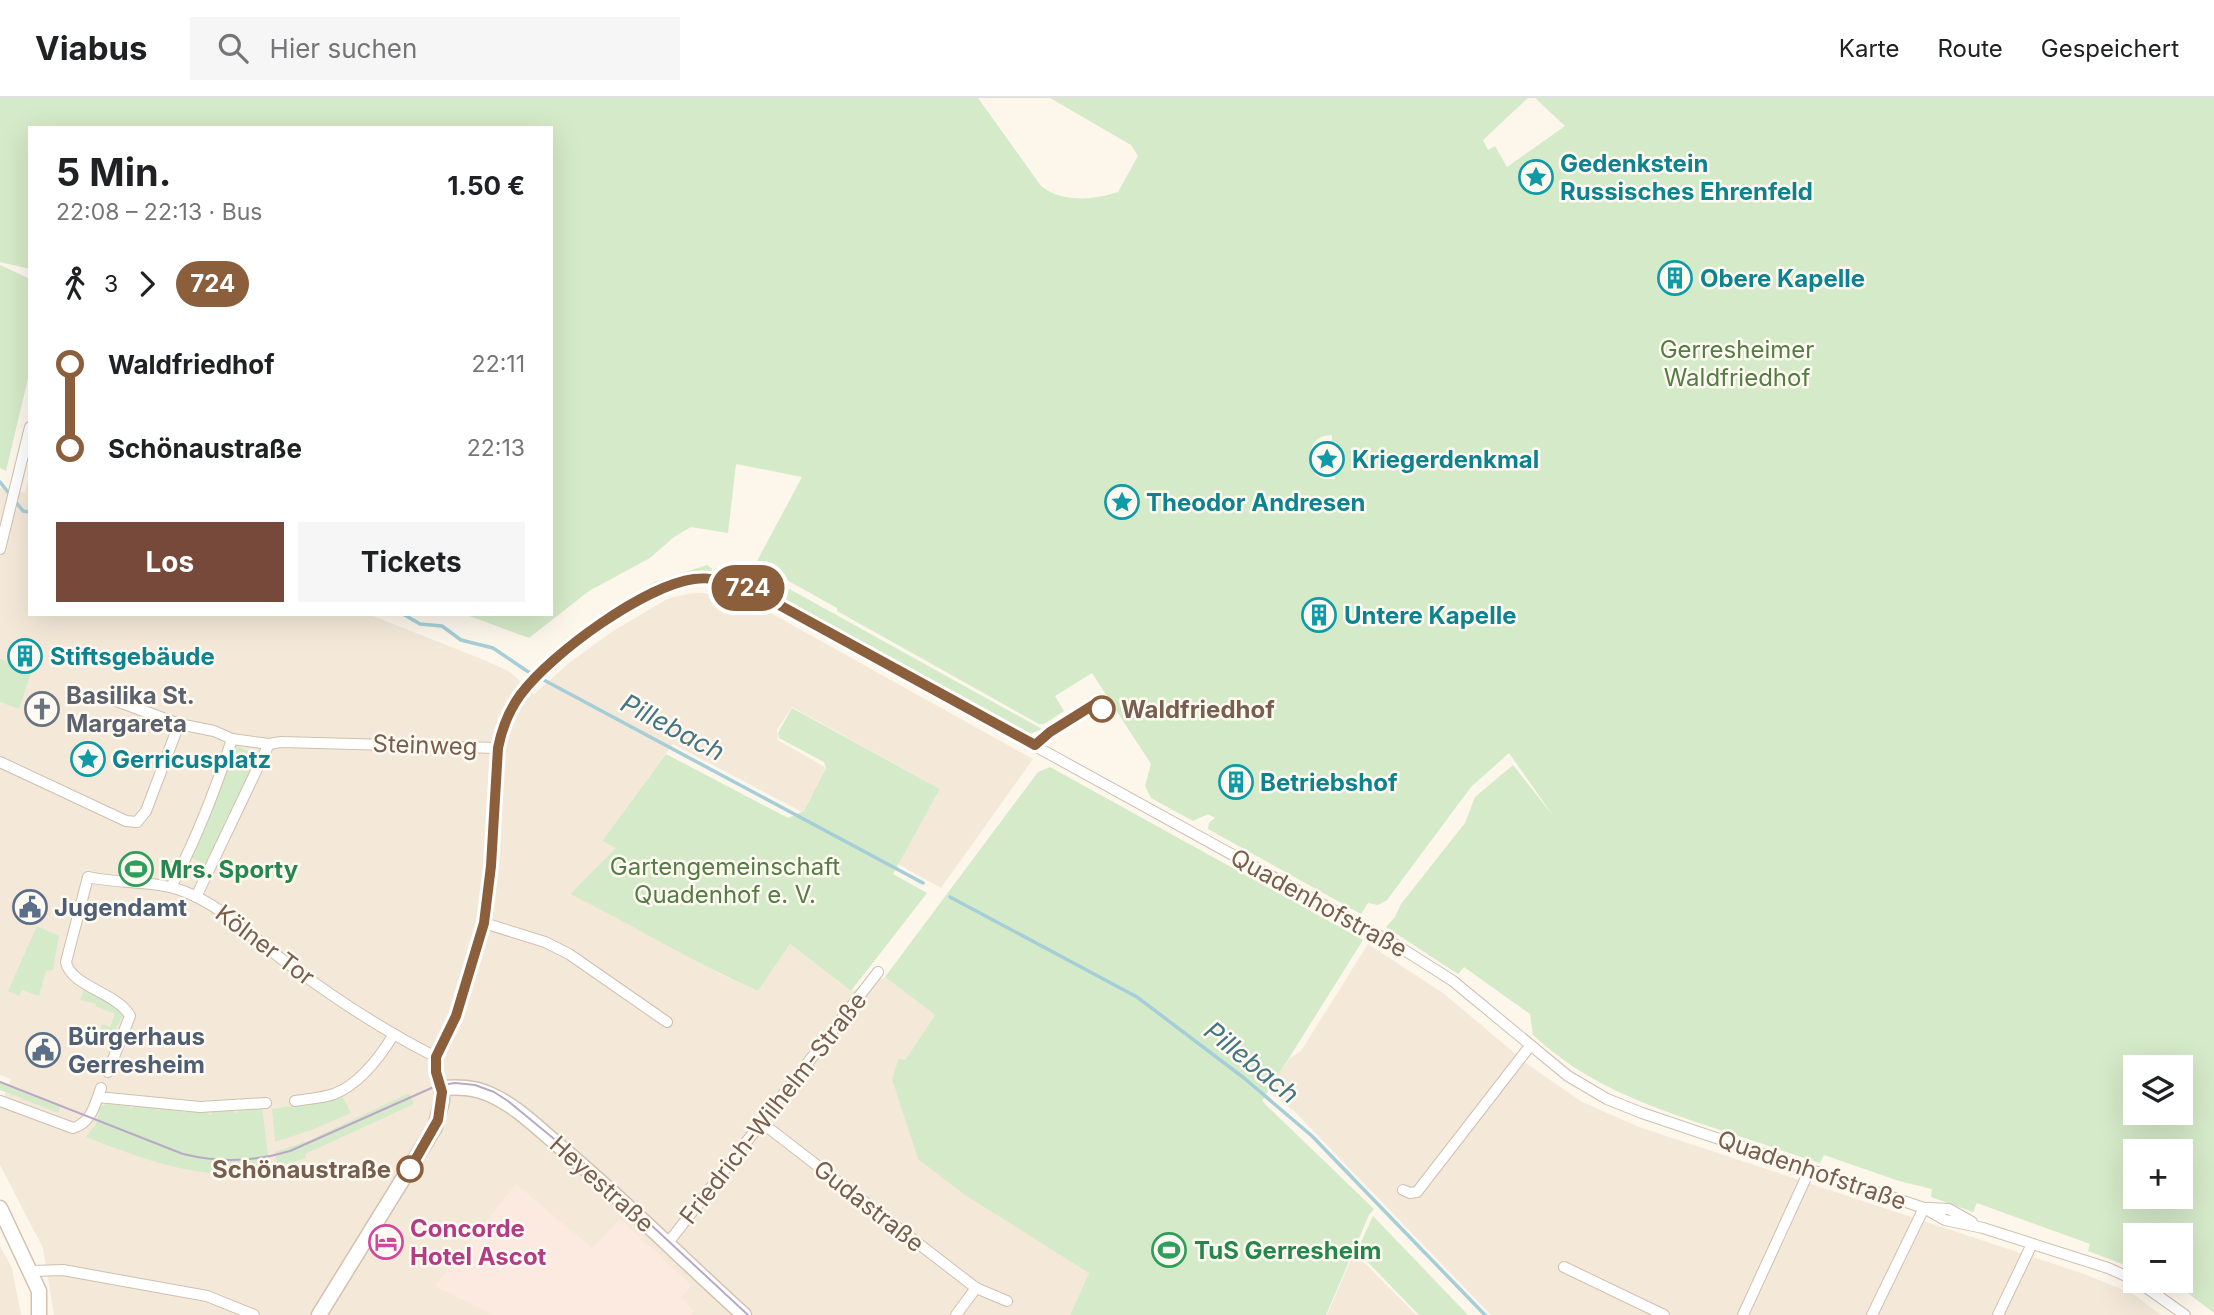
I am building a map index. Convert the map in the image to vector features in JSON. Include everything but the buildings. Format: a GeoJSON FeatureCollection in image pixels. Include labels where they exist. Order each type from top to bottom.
{"type":"FeatureCollection","features":[{"type":"Feature","properties":{"kind":"street"},"geometry":{"type":"LineString","coordinates":[[0,550],[28,435]]}},
{"type":"Feature","properties":{"kind":"street","name":"Steinweg"},"geometry":{"type":"LineString","coordinates":[[179,724],[214,731],[232,739],[269,744],[281,742],[498,748],[506,718],[530,685],[580,640],[648,595],[687,580],[717,579]]}},
{"type":"Feature","properties":{"kind":"street","name":"Quadenhofstraße"},"geometry":{"type":"LineString","coordinates":[[717,579],[743,586],[778,604],[1369,929],[1453,981],[1568,1076],[1626,1107],[1924,1208],[1945,1220],[1981,1227],[2123,1274]]}},
{"type":"Feature","properties":{"kind":"street"},"geometry":{"type":"LineString","coordinates":[[0,762],[126,821],[137,822],[146,811],[179,724],[103,696]]}},
{"type":"Feature","properties":{"kind":"street"},"geometry":{"type":"LineString","coordinates":[[171,887],[185,859],[232,739]]}},
{"type":"Feature","properties":{"kind":"street"},"geometry":{"type":"LineString","coordinates":[[196,897],[269,744]]}},
{"type":"Feature","properties":{"kind":"street"},"geometry":{"type":"LineString","coordinates":[[319,1315],[435,1127],[442,1101],[436,1057],[456,1016],[484,923],[491,866],[498,748]]}},
{"type":"Feature","properties":{"kind":"street","name":"Kölner Tor"},"geometry":{"type":"LineString","coordinates":[[108,1072],[130,1022],[130,1016],[120,1004],[71,974],[67,966],[88,877],[171,887],[196,897],[222,911],[304,976],[394,1034],[436,1057]]}},
{"type":"Feature","properties":{"kind":"street"},"geometry":{"type":"LineString","coordinates":[[484,923],[545,942],[569,954],[667,1022]]}},
{"type":"Feature","properties":{"kind":"street","name":"Friedrich-Wilhelm-Straße"},"geometry":{"type":"LineString","coordinates":[[668,1244],[878,972]]}},
{"type":"Feature","properties":{"kind":"street"},"geometry":{"type":"LineString","coordinates":[[295,1101],[334,1094],[348,1086],[361,1077],[394,1034]]}},
{"type":"Feature","properties":{"kind":"street"},"geometry":{"type":"LineString","coordinates":[[1403,1191],[1417,1192],[1530,1046]]}},
{"type":"Feature","properties":{"kind":"street","name":"Heyestraße"},"geometry":{"type":"LineString","coordinates":[[442,1088],[472,1088],[494,1096],[511,1107],[603,1183],[735,1312]]}},
{"type":"Feature","properties":{"kind":"street"},"geometry":{"type":"LineString","coordinates":[[0,1101],[73,1128],[77,1128],[89,1118],[99,1093],[200,1107],[266,1103]]}},
{"type":"Feature","properties":{"kind":"street","name":"Gudastraße"},"geometry":{"type":"LineString","coordinates":[[762,1123],[976,1288],[1007,1301]]}},
{"type":"Feature","properties":{"kind":"street"},"geometry":{"type":"LineString","coordinates":[[1743,1315],[1810,1169]]}},
{"type":"Feature","properties":{"kind":"street"},"geometry":{"type":"LineString","coordinates":[[0,1208],[31,1271],[29,1298],[37,1315]]}},
{"type":"Feature","properties":{"kind":"street"},"geometry":{"type":"LineString","coordinates":[[1872,1315],[1924,1208]]}},
{"type":"Feature","properties":{"kind":"street"},"geometry":{"type":"LineString","coordinates":[[1998,1315],[2032,1244]]}},
{"type":"Feature","properties":{"kind":"street"},"geometry":{"type":"LineString","coordinates":[[1564,1267],[1664,1315]]}},
{"type":"Feature","properties":{"kind":"street"},"geometry":{"type":"LineString","coordinates":[[31,1271],[63,1270],[207,1296],[254,1315]]}},
{"type":"Feature","properties":{"kind":"street"},"geometry":{"type":"LineString","coordinates":[[956,1315],[976,1288]]}},
{"type":"Feature","properties":{"kind":"street","name":"Quadenhofstraße"},"geometry":{"type":"LineString","coordinates":[[2154,1293],[2185,1315]]}},
{"type":"Feature","properties":{"kind":"shaded area"},"geometry":{"type":"Polygon","coordinates":[[[28,481],[28,616],[373,616],[510,672],[534,694],[569,663],[613,631],[669,598],[693,593],[728,594],[767,611],[1033,759],[941,888],[898,864],[940,789],[792,707],[777,730],[778,740],[826,768],[804,811],[673,744],[602,841],[617,848],[570,894],[631,923],[720,974],[758,991],[790,944],[851,991],[885,977],[935,1015],[905,1060],[899,1058],[1089,1273],[1070,1315],[54,1315],[43,1248],[0,1165],[0,1107],[11,1079],[0,1075],[0,488],[25,493],[28,481]]]}},
{"type":"Feature","properties":{"kind":"shaded area"},"geometry":{"type":"Polygon","coordinates":[[[1368,944],[1443,993],[1530,1066],[1582,1102],[1639,1127],[2087,1275],[2123,1290],[2123,1293],[2133,1294],[2161,1315],[1491,1315],[1294,1111],[1268,1091],[1289,1059],[1301,1051],[1368,944]]]}},
{"type":"Feature","properties":{"kind":"shaded area"},"geometry":{"type":"Polygon","coordinates":[[[516,1184],[592,1248],[620,1219],[691,1285],[681,1298],[694,1311],[691,1315],[494,1315],[435,1286],[516,1184]]]}},
{"type":"Feature","properties":{"kind":"shaded area"},"geometry":{"type":"Polygon","coordinates":[[[0,1246],[12,1268],[21,1315],[0,1315],[0,1246]]]}},
{"type":"Feature","properties":{"kind":"shaded area"},"geometry":{"type":"Polygon","coordinates":[[[1356,1254],[1416,1315],[1327,1315],[1352,1257],[1356,1254]]]}},
{"type":"Feature","properties":{"kind":"green space","name":"Gerresheimer Waldfriedhof"},"geometry":{"type":"Polygon","coordinates":[[[0,98],[978,98],[1041,186],[1059,195],[1078,198],[1099,197],[1118,192],[1138,156],[1131,145],[1050,98],[1528,98],[1483,140],[1488,150],[1495,146],[1507,167],[1565,126],[1535,98],[2214,98],[2214,1313],[2188,1293],[2193,1293],[2193,1223],[2123,1223],[2123,1264],[2088,1251],[2090,1244],[1977,1203],[1973,1212],[1931,1197],[1932,1189],[1899,1181],[1824,1155],[1820,1163],[1660,1109],[1615,1090],[1573,1066],[1533,1035],[1530,1014],[1464,967],[1458,974],[1386,927],[1465,823],[1475,797],[1513,765],[1554,817],[1509,753],[1471,787],[1387,900],[1378,905],[1368,903],[1361,914],[1208,829],[1209,823],[1215,818],[1208,814],[1193,821],[1151,798],[1145,786],[1151,764],[1092,673],[1055,696],[1064,711],[1044,724],[1039,724],[756,563],[802,477],[736,464],[728,533],[691,527],[674,537],[650,558],[589,591],[529,638],[469,616],[553,616],[553,126],[28,126],[28,269],[0,262],[0,98]],[[1332,435],[1324,436],[1314,443],[1312,448],[1316,475],[1324,479],[1335,479],[1338,468],[1342,468],[1341,446],[1337,446],[1337,442],[1332,442],[1332,435]]]}},
{"type":"Feature","properties":{"kind":"green space"},"geometry":{"type":"Polygon","coordinates":[[[0,265],[28,278],[28,378],[6,471],[0,468],[0,265]]]}},
{"type":"Feature","properties":{"kind":"green space"},"geometry":{"type":"Polygon","coordinates":[[[741,562],[1042,729],[1030,734],[1021,730],[765,588],[745,579],[723,574],[725,567],[741,562]]]}},
{"type":"Feature","properties":{"kind":"green space"},"geometry":{"type":"Polygon","coordinates":[[[707,565],[712,569],[712,573],[678,578],[647,590],[589,625],[571,641],[559,647],[589,623],[655,582],[707,565]]]}},
{"type":"Feature","properties":{"kind":"green space"},"geometry":{"type":"Polygon","coordinates":[[[0,659],[32,670],[19,709],[0,702],[0,659]]]}},
{"type":"Feature","properties":{"kind":"green space","name":"Gartengemeinschaft Quadenhof e. V."},"geometry":{"type":"Polygon","coordinates":[[[792,708],[940,789],[893,874],[927,893],[851,991],[790,944],[758,991],[570,894],[616,848],[602,841],[666,754],[788,818],[804,811],[826,768],[824,762],[779,738],[778,733],[792,708]]]}},
{"type":"Feature","properties":{"kind":"green space"},"geometry":{"type":"Polygon","coordinates":[[[235,745],[259,757],[206,865],[190,857],[235,745]]]}},
{"type":"Feature","properties":{"kind":"green space"},"geometry":{"type":"Polygon","coordinates":[[[1050,767],[1363,940],[1262,1101],[1374,1209],[1326,1315],[1070,1315],[1089,1273],[965,1195],[918,1159],[892,1079],[899,1058],[905,1060],[935,1015],[885,977],[1038,772],[1050,767]]]}},
{"type":"Feature","properties":{"kind":"green space"},"geometry":{"type":"Polygon","coordinates":[[[37,926],[59,936],[53,970],[46,971],[39,996],[22,990],[19,996],[8,991],[37,926]]]}},
{"type":"Feature","properties":{"kind":"green space"},"geometry":{"type":"Polygon","coordinates":[[[85,987],[121,1011],[123,1016],[114,1035],[99,1034],[102,1024],[110,1027],[115,1014],[95,1006],[96,1004],[80,1000],[85,987]]]}},
{"type":"Feature","properties":{"kind":"green space"},"geometry":{"type":"Polygon","coordinates":[[[0,1081],[61,1105],[58,1113],[0,1090],[0,1081]]]}},
{"type":"Feature","properties":{"kind":"green space"},"geometry":{"type":"Polygon","coordinates":[[[409,1093],[414,1104],[305,1154],[306,1158],[277,1168],[275,1152],[310,1140],[409,1093]]]}},
{"type":"Feature","properties":{"kind":"green space"},"geometry":{"type":"Polygon","coordinates":[[[342,1096],[351,1113],[275,1142],[272,1109],[333,1100],[342,1096]]]}},
{"type":"Feature","properties":{"kind":"green space"},"geometry":{"type":"Polygon","coordinates":[[[105,1104],[128,1105],[131,1109],[134,1106],[154,1107],[158,1111],[161,1108],[180,1109],[183,1113],[187,1110],[206,1111],[210,1115],[213,1111],[233,1110],[236,1114],[239,1110],[262,1108],[270,1169],[247,1173],[200,1172],[130,1154],[86,1137],[96,1124],[100,1108],[105,1104]]]}},
{"type":"Feature","properties":{"kind":"green space"},"geometry":{"type":"Polygon","coordinates":[[[1373,1216],[1468,1315],[1419,1315],[1357,1251],[1373,1216]]]}},
{"type":"Feature","properties":{"kind":"waterway","name":"Pillebach"},"geometry":{"type":"LineString","coordinates":[[0,482],[23,511],[28,512]]}},
{"type":"Feature","properties":{"kind":"waterway","name":"Pillebach"},"geometry":{"type":"LineString","coordinates":[[406,616],[420,624],[442,626],[461,640],[493,648],[527,671],[923,883]]}},
{"type":"Feature","properties":{"kind":"waterway","name":"Pillebach"},"geometry":{"type":"LineString","coordinates":[[950,897],[1137,997],[1244,1078],[1312,1136],[1485,1315]]}},
{"type":"Feature","properties":{"kind":"tram line"},"geometry":{"type":"LineString","coordinates":[[0,1082],[183,1154],[237,1160],[290,1151],[436,1086],[455,1083],[475,1085],[508,1101],[593,1171],[748,1315]]}},
{"type":"Feature","properties":{"kind":"bus line","name":"724"},"geometry":{"type":"LineString","coordinates":[[410,1169],[438,1120],[442,1088],[436,1072],[436,1057],[456,1016],[484,923],[501,732],[506,718],[522,693],[559,655],[597,628],[657,591],[687,580],[717,579],[743,586],[761,595],[1035,745],[1050,732],[1098,702],[1102,709]]}},
{"type":"Feature","properties":{"kind":"place","name":"Gedenkstein Russisches Ehrenfeld"},"geometry":{"type":"Point","coordinates":[1536,177]}},
{"type":"Feature","properties":{"kind":"place","name":"Obere Kapelle"},"geometry":{"type":"Point","coordinates":[1675,278]}},
{"type":"Feature","properties":{"kind":"place","name":"Kriegerdenkmal"},"geometry":{"type":"Point","coordinates":[1327,459]}},
{"type":"Feature","properties":{"kind":"place","name":"Theodor Andresen"},"geometry":{"type":"Point","coordinates":[1122,502]}},
{"type":"Feature","properties":{"kind":"place","name":"Untere Kapelle"},"geometry":{"type":"Point","coordinates":[1319,615]}},
{"type":"Feature","properties":{"kind":"place","name":"Stiftsgebäude"},"geometry":{"type":"Point","coordinates":[25,656]}},
{"type":"Feature","properties":{"kind":"place","name":"Basilika St. Margareta"},"geometry":{"type":"Point","coordinates":[42,709]}},
{"type":"Feature","properties":{"kind":"place","name":"Waldfriedhof"},"geometry":{"type":"Point","coordinates":[1102,709]}},
{"type":"Feature","properties":{"kind":"place","name":"Gerricusplatz"},"geometry":{"type":"Point","coordinates":[88,759]}},
{"type":"Feature","properties":{"kind":"place","name":"Betriebshof"},"geometry":{"type":"Point","coordinates":[1236,782]}},
{"type":"Feature","properties":{"kind":"place","name":"Mrs. Sporty"},"geometry":{"type":"Point","coordinates":[136,869]}},
{"type":"Feature","properties":{"kind":"place","name":"Jugendamt"},"geometry":{"type":"Point","coordinates":[30,907]}},
{"type":"Feature","properties":{"kind":"place","name":"Bürgerhaus Gerresheim"},"geometry":{"type":"Point","coordinates":[43,1050]}},
{"type":"Feature","properties":{"kind":"place","name":"Schönaustraße"},"geometry":{"type":"Point","coordinates":[410,1169]}},
{"type":"Feature","properties":{"kind":"place","name":"Concorde Hotel Ascot"},"geometry":{"type":"Point","coordinates":[386,1242]}},
{"type":"Feature","properties":{"kind":"place","name":"TuS Gerresheim"},"geometry":{"type":"Point","coordinates":[1169,1250]}}]}
